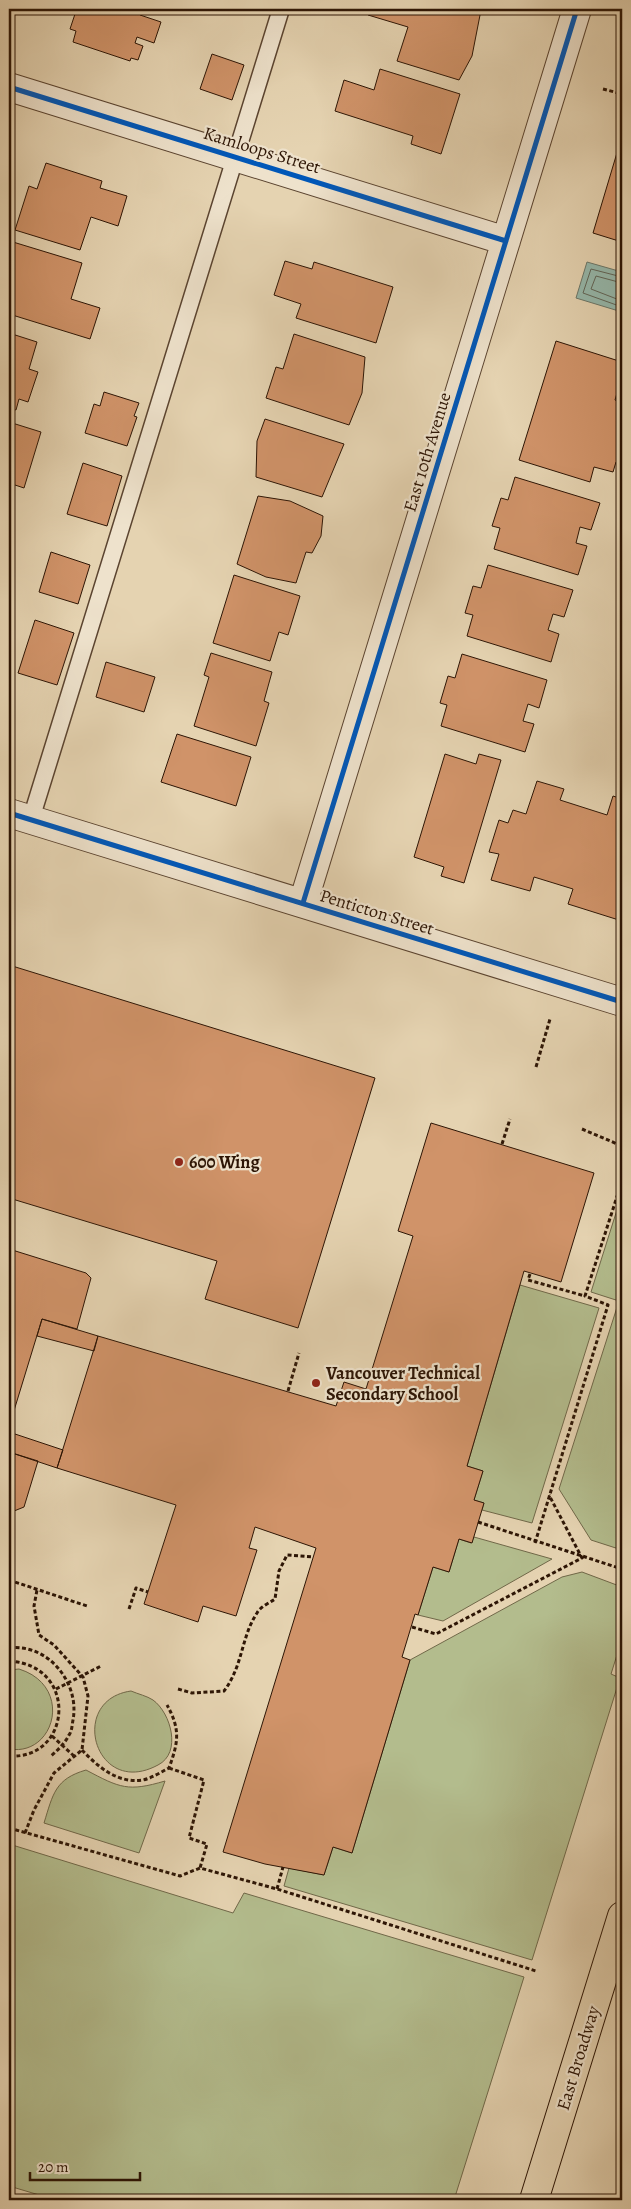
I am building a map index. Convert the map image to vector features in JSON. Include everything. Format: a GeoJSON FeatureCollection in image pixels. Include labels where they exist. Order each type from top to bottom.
{"type":"FeatureCollection","features":[{"type":"Feature","properties":{"kind":"main road","name":"East Broadway"},"geometry":{"type":"LineString","coordinates":[[534,2200],[622,1916]]}},
{"type":"Feature","properties":{"kind":"street","name":"East 10th Avenue"},"geometry":{"type":"LineString","coordinates":[[303,903],[577,9]]}},
{"type":"Feature","properties":{"kind":"street","name":"Kamloops Street"},"geometry":{"type":"LineString","coordinates":[[9,87],[506,240]]}},
{"type":"Feature","properties":{"kind":"street","name":"Penticton Street"},"geometry":{"type":"LineString","coordinates":[[20,816],[622,1002]]}},
{"type":"Feature","properties":{"kind":"lane"},"geometry":{"type":"LineString","coordinates":[[20,816],[237,157],[281,9]]}},
{"type":"Feature","properties":{"kind":"path"},"geometry":{"type":"LineString","coordinates":[[603,89],[622,94]]}},
{"type":"Feature","properties":{"kind":"path"},"geometry":{"type":"LineString","coordinates":[[536,1067],[550,1019]]}},
{"type":"Feature","properties":{"kind":"path"},"geometry":{"type":"LineString","coordinates":[[502,1144],[510,1118]]}},
{"type":"Feature","properties":{"kind":"path"},"geometry":{"type":"LineString","coordinates":[[582,1128],[622,1146]]}},
{"type":"Feature","properties":{"kind":"path"},"geometry":{"type":"LineString","coordinates":[[584,1296],[622,1181]]}},
{"type":"Feature","properties":{"kind":"path"},"geometry":{"type":"LineString","coordinates":[[530,1274],[528,1280],[608,1305],[535,1542]]}},
{"type":"Feature","properties":{"kind":"path"},"geometry":{"type":"LineString","coordinates":[[288,1391],[299,1353]]}},
{"type":"Feature","properties":{"kind":"path"},"geometry":{"type":"LineString","coordinates":[[548,1495],[582,1558]]}},
{"type":"Feature","properties":{"kind":"path"},"geometry":{"type":"LineString","coordinates":[[478,1522],[622,1570]]}},
{"type":"Feature","properties":{"kind":"path"},"geometry":{"type":"LineString","coordinates":[[178,1689],[192,1693],[224,1691],[234,1677],[246,1637],[257,1612],[275,1599],[279,1571],[287,1555],[313,1557]]}},
{"type":"Feature","properties":{"kind":"path"},"geometry":{"type":"LineString","coordinates":[[412,1627],[436,1634],[582,1558]]}},
{"type":"Feature","properties":{"kind":"path"},"geometry":{"type":"LineString","coordinates":[[9,1580],[87,1606]]}},
{"type":"Feature","properties":{"kind":"path"},"geometry":{"type":"LineString","coordinates":[[129,1609],[136,1588],[148,1592]]}},
{"type":"Feature","properties":{"kind":"path"},"geometry":{"type":"LineString","coordinates":[[25,1833],[34,1810],[54,1773],[82,1750],[88,1696],[83,1676],[54,1644],[39,1635],[34,1606],[37,1590]]}},
{"type":"Feature","properties":{"kind":"path"},"geometry":{"type":"LineString","coordinates":[[9,1648],[19,1646],[53,1662],[70,1684],[74,1712],[70,1734],[62,1746],[51,1756]]}},
{"type":"Feature","properties":{"kind":"path"},"geometry":{"type":"LineString","coordinates":[[9,1661],[23,1662],[36,1667],[49,1677],[56,1689],[60,1705],[58,1721],[52,1736],[42,1746],[28,1754],[9,1756]]}},
{"type":"Feature","properties":{"kind":"path"},"geometry":{"type":"LineString","coordinates":[[56,1689],[70,1684],[101,1666]]}},
{"type":"Feature","properties":{"kind":"path"},"geometry":{"type":"LineString","coordinates":[[82,1750],[97,1765],[117,1778],[143,1780],[168,1768],[178,1744],[176,1720],[167,1705]]}},
{"type":"Feature","properties":{"kind":"path"},"geometry":{"type":"LineString","coordinates":[[52,1736],[74,1756]]}},
{"type":"Feature","properties":{"kind":"path"},"geometry":{"type":"LineString","coordinates":[[168,1768],[204,1780],[188,1838],[206,1844],[200,1868]]}},
{"type":"Feature","properties":{"kind":"path"},"geometry":{"type":"LineString","coordinates":[[9,1828],[180,1876],[200,1868],[277,1889],[536,1971]]}},
{"type":"Feature","properties":{"kind":"path"},"geometry":{"type":"LineString","coordinates":[[277,1889],[283,1867]]}},
{"type":"Feature","properties":{"kind":"green space"},"geometry":{"type":"Polygon","coordinates":[[[622,1194],[622,1550],[591,1540],[559,1489],[619,1301],[591,1292],[622,1194]]]}},
{"type":"Feature","properties":{"kind":"green space"},"geometry":{"type":"Polygon","coordinates":[[[520,1285],[599,1308],[532,1523],[482,1510],[484,1503],[474,1500],[483,1471],[467,1466],[520,1285]]]}},
{"type":"Feature","properties":{"kind":"green space"},"geometry":{"type":"Polygon","coordinates":[[[474,1537],[552,1559],[443,1621],[418,1615],[433,1567],[449,1572],[459,1539],[471,1543],[474,1537]]]}},
{"type":"Feature","properties":{"kind":"green space"},"geometry":{"type":"Polygon","coordinates":[[[582,1572],[622,1587],[622,1639],[611,1674],[620,1678],[532,1960],[284,1886],[289,1868],[324,1875],[333,1847],[352,1853],[410,1660],[562,1577],[582,1572]]]}},
{"type":"Feature","properties":{"kind":"green space"},"geometry":{"type":"Polygon","coordinates":[[[19,1669],[36,1678],[47,1690],[52,1704],[52,1718],[47,1732],[38,1742],[25,1749],[9,1749],[9,1670],[19,1669]]]}},
{"type":"Feature","properties":{"kind":"green space"},"geometry":{"type":"Polygon","coordinates":[[[131,1691],[153,1700],[159,1706],[169,1723],[172,1743],[170,1752],[158,1765],[136,1772],[118,1769],[105,1759],[97,1744],[95,1727],[99,1711],[111,1698],[131,1691]]]}},
{"type":"Feature","properties":{"kind":"green space"},"geometry":{"type":"Polygon","coordinates":[[[86,1770],[107,1781],[124,1786],[142,1786],[165,1781],[139,1853],[44,1823],[53,1796],[61,1783],[86,1770]]]}},
{"type":"Feature","properties":{"kind":"green space"},"geometry":{"type":"Polygon","coordinates":[[[9,1844],[233,1913],[244,1893],[524,1977],[454,2200],[56,2200],[9,2186],[9,1844]]]}},
{"type":"Feature","properties":{"kind":"water"},"geometry":{"type":"Polygon","coordinates":[[[587,262],[622,272],[622,312],[576,298],[587,262]]]}},
{"type":"Feature","properties":{"kind":"building"},"geometry":{"type":"Polygon","coordinates":[[[83,9],[140,9],[140,15],[161,22],[154,43],[137,37],[135,43],[143,46],[138,60],[131,58],[130,61],[73,42],[76,31],[70,29],[76,11],[82,13],[83,9]]]}},
{"type":"Feature","properties":{"kind":"building"},"geometry":{"type":"Polygon","coordinates":[[[370,9],[481,10],[472,56],[459,80],[397,61],[408,27],[368,15],[370,9]]]}},
{"type":"Feature","properties":{"kind":"building"},"geometry":{"type":"Polygon","coordinates":[[[212,54],[244,65],[232,100],[200,89],[212,54]]]}},
{"type":"Feature","properties":{"kind":"building"},"geometry":{"type":"Polygon","coordinates":[[[380,69],[460,94],[441,154],[411,144],[413,136],[335,111],[344,80],[374,90],[380,69]]]}},
{"type":"Feature","properties":{"kind":"building"},"geometry":{"type":"Polygon","coordinates":[[[622,136],[622,242],[593,233],[622,136]]]}},
{"type":"Feature","properties":{"kind":"building"},"geometry":{"type":"Polygon","coordinates":[[[46,163],[102,181],[100,188],[127,196],[118,226],[91,217],[80,250],[15,230],[29,186],[37,189],[46,163]]]}},
{"type":"Feature","properties":{"kind":"building"},"geometry":{"type":"Polygon","coordinates":[[[13,242],[82,263],[71,299],[100,308],[90,339],[9,314],[9,257],[13,242]]]}},
{"type":"Feature","properties":{"kind":"building"},"geometry":{"type":"Polygon","coordinates":[[[285,261],[312,269],[314,262],[393,287],[376,343],[296,318],[301,304],[274,295],[285,261]]]}},
{"type":"Feature","properties":{"kind":"building"},"geometry":{"type":"Polygon","coordinates":[[[9,333],[37,342],[29,369],[38,372],[28,402],[19,399],[16,410],[9,408],[9,333]]]}},
{"type":"Feature","properties":{"kind":"building"},"geometry":{"type":"Polygon","coordinates":[[[294,334],[365,357],[362,393],[349,425],[266,398],[276,367],[283,369],[294,334]]]}},
{"type":"Feature","properties":{"kind":"building"},"geometry":{"type":"Polygon","coordinates":[[[556,341],[622,362],[622,387],[619,386],[615,400],[622,403],[622,464],[616,462],[613,472],[594,467],[590,482],[519,460],[556,341]]]}},
{"type":"Feature","properties":{"kind":"building"},"geometry":{"type":"Polygon","coordinates":[[[104,392],[139,403],[134,416],[137,417],[127,446],[85,433],[94,404],[100,406],[104,392]]]}},
{"type":"Feature","properties":{"kind":"building"},"geometry":{"type":"Polygon","coordinates":[[[265,419],[344,444],[322,497],[256,477],[257,441],[265,419]]]}},
{"type":"Feature","properties":{"kind":"building"},"geometry":{"type":"Polygon","coordinates":[[[9,422],[41,432],[24,488],[9,483],[9,422]]]}},
{"type":"Feature","properties":{"kind":"building"},"geometry":{"type":"Polygon","coordinates":[[[83,463],[122,476],[107,526],[67,514],[83,463]]]}},
{"type":"Feature","properties":{"kind":"building"},"geometry":{"type":"Polygon","coordinates":[[[515,477],[600,503],[591,530],[580,527],[576,543],[587,546],[578,575],[494,549],[500,528],[492,526],[501,498],[508,500],[515,477]]]}},
{"type":"Feature","properties":{"kind":"building"},"geometry":{"type":"Polygon","coordinates":[[[258,496],[290,501],[323,516],[321,536],[312,553],[306,552],[296,583],[266,577],[237,564],[258,496]]]}},
{"type":"Feature","properties":{"kind":"building"},"geometry":{"type":"Polygon","coordinates":[[[51,552],[90,565],[78,604],[39,592],[51,552]]]}},
{"type":"Feature","properties":{"kind":"building"},"geometry":{"type":"Polygon","coordinates":[[[488,565],[573,590],[564,617],[553,614],[548,630],[559,634],[551,662],[467,636],[473,615],[465,613],[473,586],[481,588],[488,565]]]}},
{"type":"Feature","properties":{"kind":"building"},"geometry":{"type":"Polygon","coordinates":[[[234,575],[300,596],[288,635],[279,632],[270,661],[213,643],[234,575]]]}},
{"type":"Feature","properties":{"kind":"building"},"geometry":{"type":"Polygon","coordinates":[[[35,620],[74,633],[57,685],[18,673],[35,620]]]}},
{"type":"Feature","properties":{"kind":"building"},"geometry":{"type":"Polygon","coordinates":[[[211,653],[272,672],[264,701],[269,703],[256,746],[194,726],[209,677],[204,675],[211,653]]]}},
{"type":"Feature","properties":{"kind":"building"},"geometry":{"type":"Polygon","coordinates":[[[462,654],[547,680],[539,708],[528,704],[523,721],[534,724],[525,752],[441,726],[447,705],[440,703],[448,676],[455,678],[462,654]]]}},
{"type":"Feature","properties":{"kind":"building"},"geometry":{"type":"Polygon","coordinates":[[[106,662],[155,677],[144,712],[96,697],[106,662]]]}},
{"type":"Feature","properties":{"kind":"building"},"geometry":{"type":"Polygon","coordinates":[[[177,734],[251,757],[236,806],[161,782],[177,734]]]}},
{"type":"Feature","properties":{"kind":"building"},"geometry":{"type":"Polygon","coordinates":[[[445,754],[476,764],[479,754],[501,760],[464,883],[441,876],[444,867],[414,857],[445,754]]]}},
{"type":"Feature","properties":{"kind":"building"},"geometry":{"type":"Polygon","coordinates":[[[537,781],[564,789],[560,800],[607,815],[613,796],[622,799],[622,921],[568,904],[573,889],[534,877],[530,891],[491,880],[499,854],[489,852],[499,820],[508,823],[513,810],[526,814],[537,781]]]}},
{"type":"Feature","properties":{"kind":"building","name":"600 Wing"},"geometry":{"type":"Polygon","coordinates":[[[9,965],[375,1078],[298,1328],[205,1299],[217,1261],[9,1198],[9,965]]]}},
{"type":"Feature","properties":{"kind":"building"},"geometry":{"type":"Polygon","coordinates":[[[431,1123],[594,1173],[561,1282],[524,1271],[467,1466],[483,1471],[474,1500],[484,1503],[472,1543],[459,1539],[449,1572],[433,1567],[418,1615],[415,1614],[402,1657],[410,1660],[352,1853],[333,1847],[324,1875],[265,1864],[223,1852],[316,1548],[255,1527],[249,1548],[257,1550],[236,1616],[203,1606],[198,1622],[144,1604],[176,1505],[57,1468],[98,1336],[336,1406],[344,1382],[366,1389],[413,1236],[398,1231],[431,1123]]]}},
{"type":"Feature","properties":{"kind":"building"},"geometry":{"type":"Polygon","coordinates":[[[9,1249],[86,1273],[91,1278],[77,1329],[42,1319],[9,1427],[9,1249]]]}},
{"type":"Feature","properties":{"kind":"building"},"geometry":{"type":"Polygon","coordinates":[[[42,1319],[98,1336],[94,1351],[37,1336],[42,1319]]]}},
{"type":"Feature","properties":{"kind":"building"},"geometry":{"type":"Polygon","coordinates":[[[9,1432],[63,1450],[57,1468],[9,1452],[9,1432]]]}},
{"type":"Feature","properties":{"kind":"building"},"geometry":{"type":"Polygon","coordinates":[[[9,1452],[38,1461],[24,1507],[14,1511],[9,1509],[9,1452]]]}},
{"type":"Feature","properties":{"kind":"cycle path"},"geometry":{"type":"LineString","coordinates":[[303,903],[577,9]]}},
{"type":"Feature","properties":{"kind":"cycle path"},"geometry":{"type":"LineString","coordinates":[[9,87],[506,241]]}},
{"type":"Feature","properties":{"kind":"cycle path"},"geometry":{"type":"LineString","coordinates":[[9,813],[622,1002]]}},
{"type":"Feature","properties":{"kind":"place","name":"600 Wing"},"geometry":{"type":"Point","coordinates":[179,1162]}},
{"type":"Feature","properties":{"kind":"place","name":"Vancouver Technical Secondary School"},"geometry":{"type":"Point","coordinates":[316,1383]}}]}
